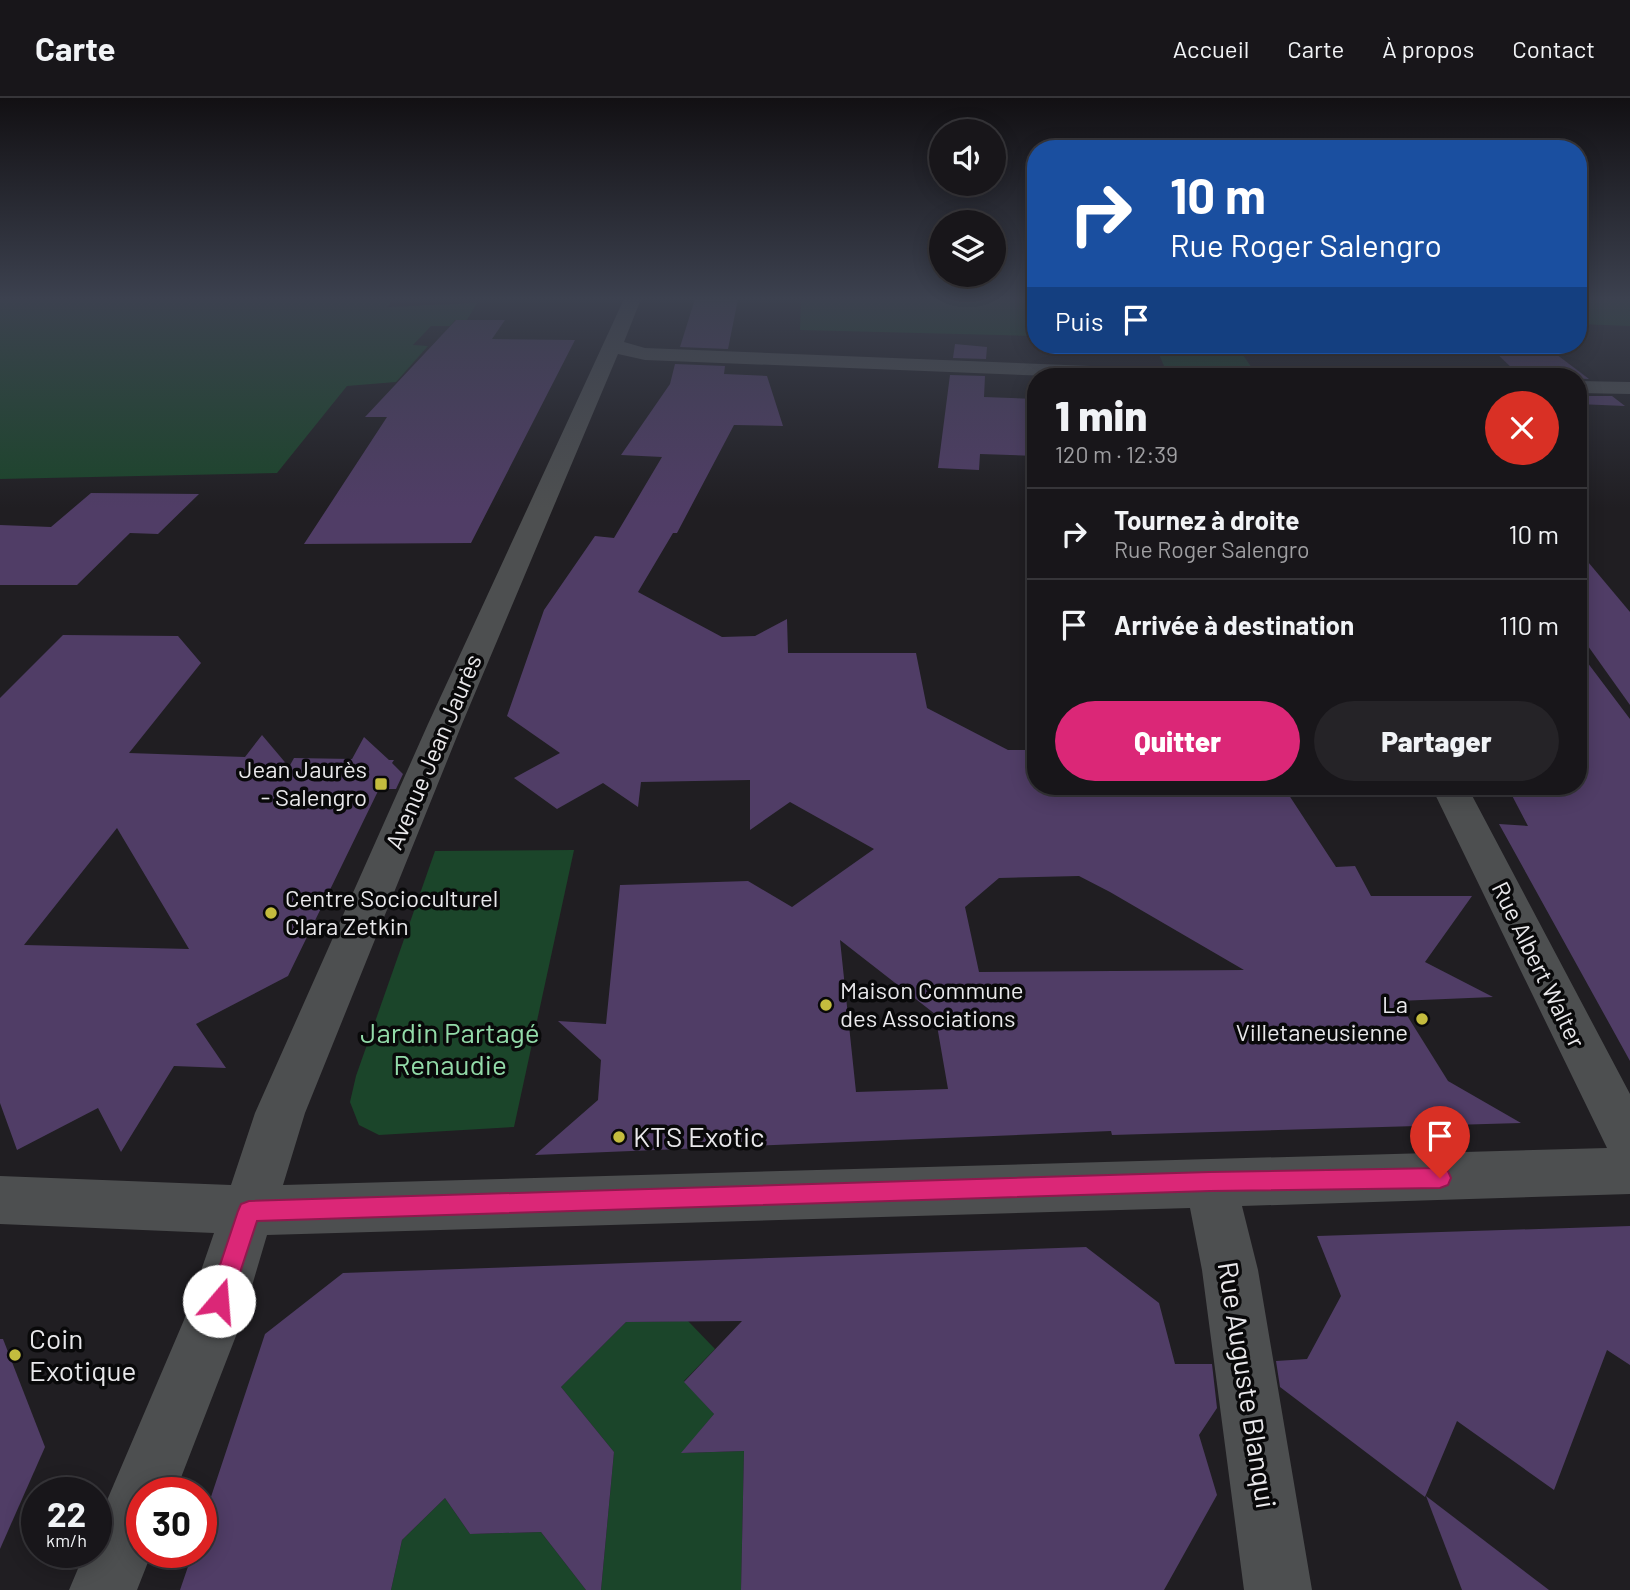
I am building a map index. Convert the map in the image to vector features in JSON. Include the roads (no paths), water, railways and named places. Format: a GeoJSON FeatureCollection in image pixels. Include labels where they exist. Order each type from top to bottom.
{"type":"FeatureCollection","features":[{"type":"Feature","properties":{"kind":"street","name":"Avenue Jean Jaurès"},"geometry":{"type":"LineString","coordinates":[[149,1477],[212,1323],[286,1100],[445,724],[604,369]]}},
{"type":"Feature","properties":{"kind":"street"},"geometry":{"type":"LineString","coordinates":[[1008,369],[1027,369]]}},
{"type":"Feature","properties":{"kind":"street"},"geometry":{"type":"LineString","coordinates":[[1587,387],[1630,388]]}},
{"type":"Feature","properties":{"kind":"street","name":"Rue Albert Walter"},"geometry":{"type":"LineString","coordinates":[[1454,795],[1630,1144]]}},
{"type":"Feature","properties":{"kind":"street"},"geometry":{"type":"LineString","coordinates":[[0,1199],[249,1211],[1210,1181],[1328,1182],[1630,1171]]}},
{"type":"Feature","properties":{"kind":"street","name":"Rue Auguste Blanqui"},"geometry":{"type":"LineString","coordinates":[[1210,1181],[1230,1270],[1278,1590]]}},
{"type":"Feature","properties":{"kind":"street","name":"Avenue Jean Jaurès"},"geometry":{"type":"LineString","coordinates":[[103,1590],[126,1533]]}},
{"type":"Feature","properties":{"kind":"place","name":"Jean Jaurès - Salengro"},"geometry":{"type":"Point","coordinates":[381,784]}},
{"type":"Feature","properties":{"kind":"place","name":"Centre Socioculturel Clara Zetkin"},"geometry":{"type":"Point","coordinates":[271,913]}},
{"type":"Feature","properties":{"kind":"place","name":"Maison Commune des Associations"},"geometry":{"type":"Point","coordinates":[826,1005]}},
{"type":"Feature","properties":{"kind":"place","name":"La Villetaneusienne"},"geometry":{"type":"Point","coordinates":[1422,1019]}},
{"type":"Feature","properties":{"kind":"place","name":"KTS Exotic"},"geometry":{"type":"Point","coordinates":[619,1137]}},
{"type":"Feature","properties":{"kind":"place","name":"Coin Exotique"},"geometry":{"type":"Point","coordinates":[15,1355]}},
{"type":"Feature","properties":{"kind":"park label","name":"Jardin Partagé Renaudie"},"geometry":{"type":"Point","coordinates":[450,1049]}}]}
